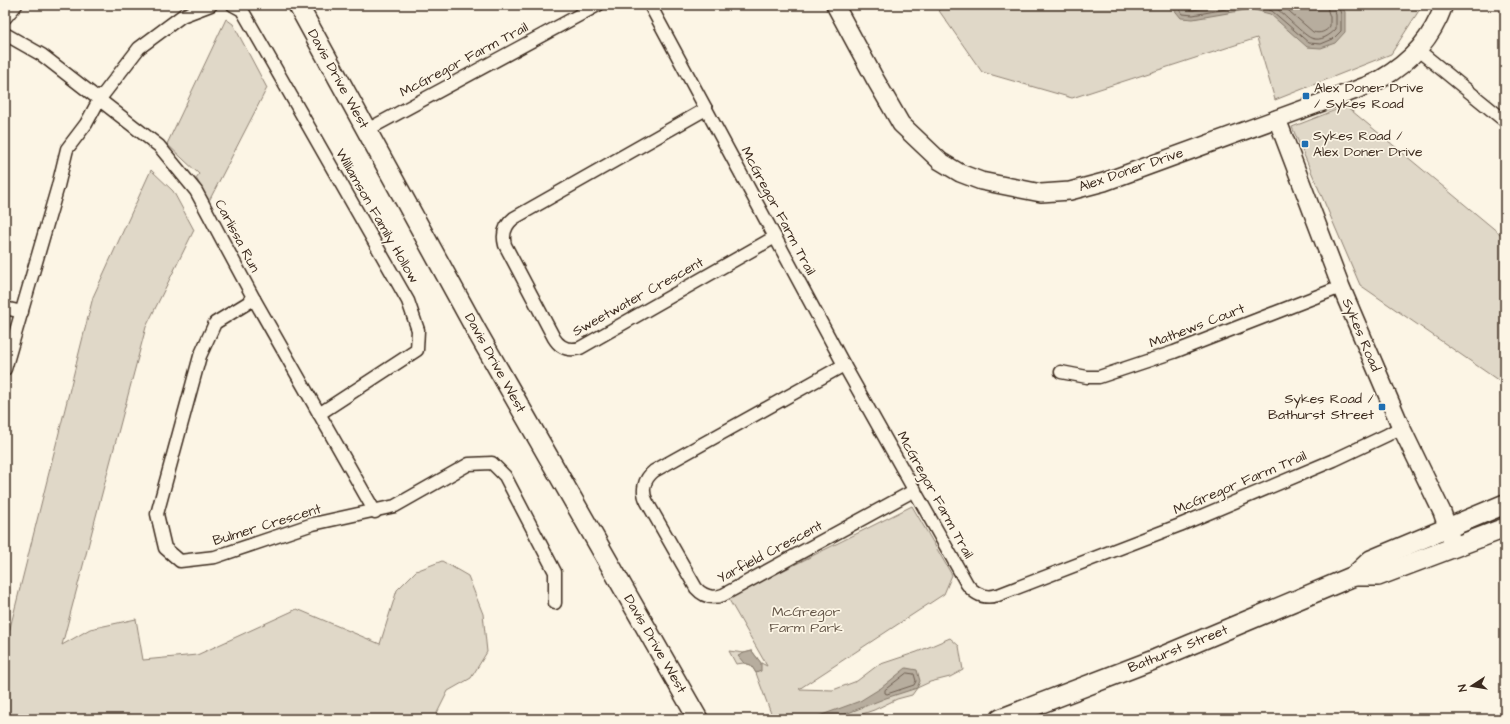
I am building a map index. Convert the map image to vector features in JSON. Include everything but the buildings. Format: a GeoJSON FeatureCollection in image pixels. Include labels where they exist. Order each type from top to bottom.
{"type":"FeatureCollection","features":[{"type":"Feature","properties":{"kind":"main road","name":"Davis Drive West"},"geometry":{"type":"LineString","coordinates":[[298,5],[480,336],[697,719]]}},
{"type":"Feature","properties":{"kind":"main road","name":"Bathurst Street"},"geometry":{"type":"LineString","coordinates":[[1000,719],[1156,659],[1354,576],[1370,560],[1505,504]]}},
{"type":"Feature","properties":{"kind":"main road","name":"Bathurst Street"},"geometry":{"type":"LineString","coordinates":[[1354,576],[1378,576],[1505,528]]}},
{"type":"Feature","properties":{"kind":"street"},"geometry":{"type":"LineString","coordinates":[[5,18],[16,5]]}},
{"type":"Feature","properties":{"kind":"street"},"geometry":{"type":"LineString","coordinates":[[5,369],[58,186],[67,149],[86,124],[99,100],[138,48],[182,16],[211,5]]}},
{"type":"Feature","properties":{"kind":"street","name":"Williamson Family Hollow"},"geometry":{"type":"LineString","coordinates":[[233,5],[242,10],[250,23],[408,301],[418,330],[417,350],[319,414]]}},
{"type":"Feature","properties":{"kind":"street","name":"McGregor Farm Trail"},"geometry":{"type":"LineString","coordinates":[[367,130],[598,5]]}},
{"type":"Feature","properties":{"kind":"street","name":"McGregor Farm Trail"},"geometry":{"type":"LineString","coordinates":[[650,5],[844,365],[969,586],[981,595],[993,596],[1172,528],[1334,460],[1401,427]]}},
{"type":"Feature","properties":{"kind":"street","name":"Alex Doner Drive"},"geometry":{"type":"LineString","coordinates":[[835,5],[901,124],[940,161],[960,173],[981,181],[1041,193],[1070,191],[1104,182],[1353,91],[1381,79],[1418,50],[1434,29],[1444,5]]}},
{"type":"Feature","properties":{"kind":"street","name":"Carlissa Run"},"geometry":{"type":"LineString","coordinates":[[5,34],[42,55],[158,146],[196,191],[254,299],[375,512]]}},
{"type":"Feature","properties":{"kind":"street"},"geometry":{"type":"LineString","coordinates":[[1418,50],[1505,121]]}},
{"type":"Feature","properties":{"kind":"street","name":"Sweetwater Crescent"},"geometry":{"type":"LineString","coordinates":[[706,110],[514,218],[507,225],[504,235],[505,245],[554,338],[563,347],[570,349],[580,348],[776,237]]}},
{"type":"Feature","properties":{"kind":"street","name":"Sykes Road"},"geometry":{"type":"LineString","coordinates":[[1277,119],[1341,287],[1401,427],[1442,512],[1454,547]]}},
{"type":"Feature","properties":{"kind":"street","name":"Mathews Court"},"geometry":{"type":"LineString","coordinates":[[1061,372],[1087,377],[1099,377],[1174,352],[1341,287]]}},
{"type":"Feature","properties":{"kind":"street","name":"Bulmer Crescent"},"geometry":{"type":"LineString","coordinates":[[254,299],[215,323],[200,356],[157,514],[165,548],[180,561],[215,557],[307,526],[375,512],[395,506],[469,464],[492,463],[506,476],[555,572],[555,603]]}},
{"type":"Feature","properties":{"kind":"street"},"geometry":{"type":"LineString","coordinates":[[5,308],[22,312]]}},
{"type":"Feature","properties":{"kind":"street","name":"Yarfield Crescent"},"geometry":{"type":"LineString","coordinates":[[844,365],[654,471],[648,476],[643,492],[647,502],[694,586],[701,593],[713,597],[722,595],[915,490]]}},
{"type":"Feature","properties":{"kind":"green space"},"geometry":{"type":"Polygon","coordinates":[[[935,5],[1421,5],[1420,9],[1391,54],[1275,100],[1257,38],[1072,98],[982,72],[935,5]]]}},
{"type":"Feature","properties":{"kind":"green space"},"geometry":{"type":"Polygon","coordinates":[[[226,19],[233,24],[267,88],[209,201],[196,178],[199,174],[167,144],[226,19]]]}},
{"type":"Feature","properties":{"kind":"green space"},"geometry":{"type":"Polygon","coordinates":[[[1346,106],[1505,238],[1505,385],[1360,285],[1292,127],[1346,106]]]}},
{"type":"Feature","properties":{"kind":"green space"},"geometry":{"type":"Polygon","coordinates":[[[151,170],[173,191],[194,230],[146,327],[62,645],[90,629],[136,619],[143,660],[197,655],[297,609],[380,644],[397,590],[416,571],[442,561],[468,576],[483,614],[487,652],[471,678],[448,691],[437,713],[439,719],[5,719],[5,648],[93,297],[151,170]]]}},
{"type":"Feature","properties":{"kind":"green space","name":"McGregor Farm Park"},"geometry":{"type":"Polygon","coordinates":[[[912,506],[952,575],[944,594],[799,689],[833,690],[857,681],[878,665],[917,652],[950,638],[959,646],[963,670],[950,677],[930,682],[917,688],[912,695],[897,699],[874,710],[848,719],[773,719],[756,673],[751,665],[744,663],[736,664],[729,651],[744,653],[752,651],[761,663],[767,666],[728,598],[912,506]]]}},
{"type":"Feature","properties":{"kind":"water"},"geometry":{"type":"Polygon","coordinates":[[[1173,5],[1341,5],[1345,12],[1345,32],[1335,43],[1321,48],[1307,47],[1270,14],[1251,9],[1193,19],[1181,18],[1172,7],[1173,5]]]}},
{"type":"Feature","properties":{"kind":"water"},"geometry":{"type":"Polygon","coordinates":[[[752,651],[761,663],[761,671],[756,673],[751,665],[744,663],[738,656],[752,651]]]}},
{"type":"Feature","properties":{"kind":"water"},"geometry":{"type":"Polygon","coordinates":[[[906,668],[917,670],[920,681],[917,688],[886,698],[833,719],[811,719],[860,701],[881,688],[906,668]]]}},
{"type":"Feature","properties":{"kind":"place","name":"Alex Doner Drive / Sykes Road"},"geometry":{"type":"Point","coordinates":[1306,96]}},
{"type":"Feature","properties":{"kind":"place","name":"Sykes Road / Alex Doner Drive"},"geometry":{"type":"Point","coordinates":[1305,144]}},
{"type":"Feature","properties":{"kind":"place","name":"Sykes Road / Bathurst Street"},"geometry":{"type":"Point","coordinates":[1382,407]}}]}
